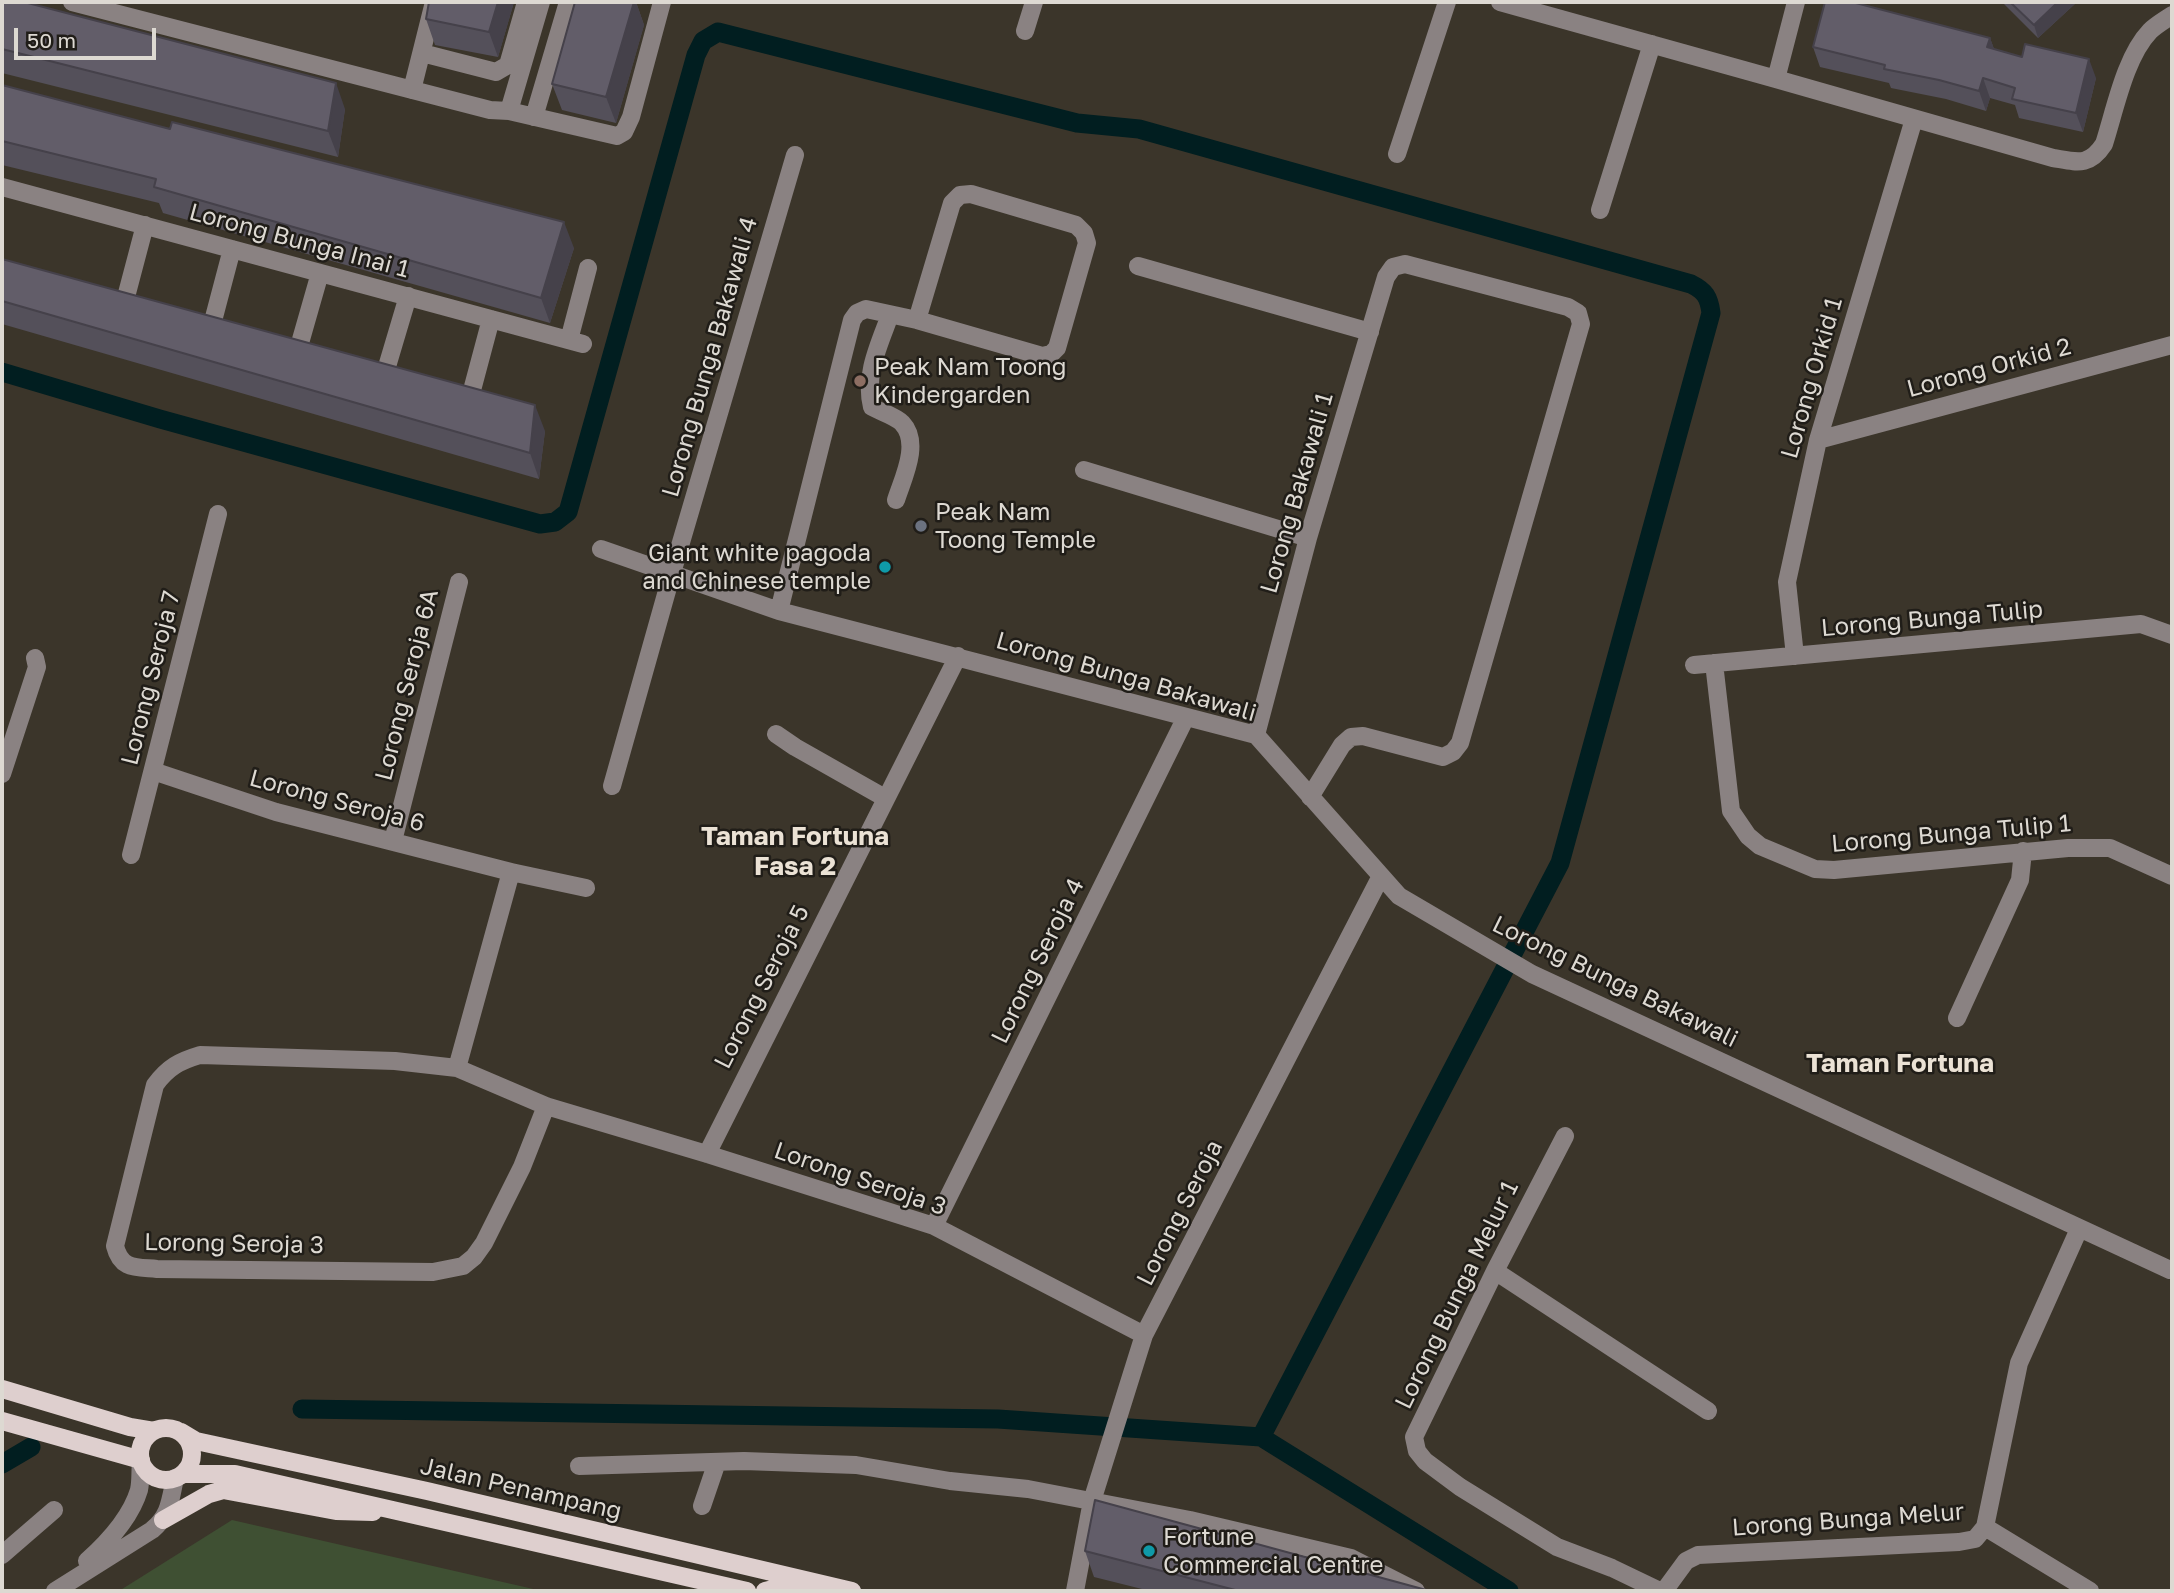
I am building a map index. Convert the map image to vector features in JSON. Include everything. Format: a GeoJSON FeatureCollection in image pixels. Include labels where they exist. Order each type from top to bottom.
{"type":"FeatureCollection","features":[{"type":"Feature","properties":{"kind":"main road","name":"Jalan Penampang"},"geometry":{"type":"LineString","coordinates":[[2,1389],[130,1427],[153,1431],[167,1428],[196,1441],[427,1491],[843,1589]]}},
{"type":"Feature","properties":{"kind":"main road","name":"Jalan Penampang"},"geometry":{"type":"LineString","coordinates":[[8,1422],[141,1461],[145,1470],[155,1478],[167,1480],[179,1476],[235,1474],[747,1591]]}},
{"type":"Feature","properties":{"kind":"main road"},"geometry":{"type":"LineString","coordinates":[[141,1461],[142,1443],[153,1431]]}},
{"type":"Feature","properties":{"kind":"main road"},"geometry":{"type":"LineString","coordinates":[[179,1476],[188,1469],[193,1456],[190,1442],[181,1432]]}},
{"type":"Feature","properties":{"kind":"main road"},"geometry":{"type":"LineString","coordinates":[[163,1520],[209,1494],[223,1490],[336,1511],[408,1512]]}},
{"type":"Feature","properties":{"kind":"main road"},"geometry":{"type":"LineString","coordinates":[[736,1564],[758,1591]]}},
{"type":"Feature","properties":{"kind":"main road"},"geometry":{"type":"LineString","coordinates":[[765,1591],[781,1587],[843,1589]]}},
{"type":"Feature","properties":{"kind":"street"},"geometry":{"type":"LineString","coordinates":[[72,2],[490,110],[509,111],[617,136],[624,132],[631,117],[662,2]]}},
{"type":"Feature","properties":{"kind":"street"},"geometry":{"type":"LineString","coordinates":[[404,88],[422,53],[434,2]]}},
{"type":"Feature","properties":{"kind":"street"},"geometry":{"type":"LineString","coordinates":[[422,53],[496,72],[508,65],[526,2]]}},
{"type":"Feature","properties":{"kind":"street"},"geometry":{"type":"LineString","coordinates":[[509,111],[541,2]]}},
{"type":"Feature","properties":{"kind":"street"},"geometry":{"type":"LineString","coordinates":[[534,117],[568,2]]}},
{"type":"Feature","properties":{"kind":"street"},"geometry":{"type":"LineString","coordinates":[[1025,31],[1034,2]]}},
{"type":"Feature","properties":{"kind":"street"},"geometry":{"type":"LineString","coordinates":[[1397,154],[1447,2]]}},
{"type":"Feature","properties":{"kind":"street"},"geometry":{"type":"LineString","coordinates":[[1500,2],[2053,158],[2080,162],[2096,156],[2104,144],[2133,57],[2144,38],[2150,30],[2172,15]]}},
{"type":"Feature","properties":{"kind":"street"},"geometry":{"type":"LineString","coordinates":[[1776,79],[1796,2]]}},
{"type":"Feature","properties":{"kind":"street"},"geometry":{"type":"LineString","coordinates":[[1600,209],[1652,44]]}},
{"type":"Feature","properties":{"kind":"street","name":"Lorong Orkid 1"},"geometry":{"type":"LineString","coordinates":[[1795,656],[1787,582],[1818,439],[1914,119]]}},
{"type":"Feature","properties":{"kind":"street","name":"Lorong Bunga Bakawali 4"},"geometry":{"type":"LineString","coordinates":[[612,786],[671,573],[795,155]]}},
{"type":"Feature","properties":{"kind":"street","name":"Lorong Bunga Inai 1"},"geometry":{"type":"LineString","coordinates":[[2,187],[576,342],[588,268]]}},
{"type":"Feature","properties":{"kind":"street"},"geometry":{"type":"LineString","coordinates":[[779,611],[852,320],[857,313],[866,309],[917,320],[1042,356],[1051,354],[1057,348],[1087,243],[1084,233],[1076,225],[971,194],[960,195],[952,203],[917,320]]}},
{"type":"Feature","properties":{"kind":"street"},"geometry":{"type":"LineString","coordinates":[[126,297],[145,225]]}},
{"type":"Feature","properties":{"kind":"street"},"geometry":{"type":"LineString","coordinates":[[213,321],[232,249]]}},
{"type":"Feature","properties":{"kind":"street","name":"Lorong Bakawali 1"},"geometry":{"type":"LineString","coordinates":[[1256,735],[1308,538],[1387,277],[1393,267],[1405,264],[1568,307],[1578,313],[1581,324],[1460,743],[1453,752],[1443,757],[1363,736],[1351,737],[1342,745],[1310,797]]}},
{"type":"Feature","properties":{"kind":"street"},"geometry":{"type":"LineString","coordinates":[[1138,265],[1370,332]]}},
{"type":"Feature","properties":{"kind":"street"},"geometry":{"type":"LineString","coordinates":[[298,350],[320,273]]}},
{"type":"Feature","properties":{"kind":"street"},"geometry":{"type":"LineString","coordinates":[[386,370],[408,296]]}},
{"type":"Feature","properties":{"kind":"street"},"geometry":{"type":"LineString","coordinates":[[890,315],[870,374],[868,392],[872,407],[901,422],[908,432],[912,447],[896,500]]}},
{"type":"Feature","properties":{"kind":"street"},"geometry":{"type":"LineString","coordinates":[[471,394],[491,319]]}},
{"type":"Feature","properties":{"kind":"street","name":"Lorong Orkid 2"},"geometry":{"type":"LineString","coordinates":[[1818,439],[2172,345]]}},
{"type":"Feature","properties":{"kind":"street"},"geometry":{"type":"LineString","coordinates":[[1084,470],[1308,538]]}},
{"type":"Feature","properties":{"kind":"street","name":"Lorong Seroja 7"},"geometry":{"type":"LineString","coordinates":[[131,855],[218,514]]}},
{"type":"Feature","properties":{"kind":"street","name":"Lorong Bunga Bakawali"},"geometry":{"type":"LineString","coordinates":[[601,549],[779,611],[1256,735],[1399,895],[1481,945],[1532,974],[2170,1270]]}},
{"type":"Feature","properties":{"kind":"street","name":"Lorong Seroja 6A"},"geometry":{"type":"LineString","coordinates":[[393,841],[459,582]]}},
{"type":"Feature","properties":{"kind":"street","name":"Lorong Bunga Tulip"},"geometry":{"type":"LineString","coordinates":[[1694,665],[2141,624],[2172,635]]}},
{"type":"Feature","properties":{"kind":"street","name":"Lorong Seroja 5"},"geometry":{"type":"LineString","coordinates":[[708,1154],[958,656]]}},
{"type":"Feature","properties":{"kind":"street"},"geometry":{"type":"LineString","coordinates":[[2,774],[37,667],[35,658]]}},
{"type":"Feature","properties":{"kind":"street","name":"Lorong Bunga Tulip 1"},"geometry":{"type":"LineString","coordinates":[[1714,663],[1731,811],[1748,836],[1760,846],[1815,869],[1834,870],[2023,851],[2110,848],[2172,876]]}},
{"type":"Feature","properties":{"kind":"street","name":"Lorong Seroja 4"},"geometry":{"type":"LineString","coordinates":[[934,1227],[1186,717]]}},
{"type":"Feature","properties":{"kind":"street"},"geometry":{"type":"LineString","coordinates":[[776,734],[885,798]]}},
{"type":"Feature","properties":{"kind":"street","name":"Lorong Seroja 6"},"geometry":{"type":"LineString","coordinates":[[153,771],[275,812],[511,872],[586,888]]}},
{"type":"Feature","properties":{"kind":"street"},"geometry":{"type":"LineString","coordinates":[[1957,1018],[2020,880],[2023,851]]}},
{"type":"Feature","properties":{"kind":"street"},"geometry":{"type":"LineString","coordinates":[[457,1068],[511,872]]}},
{"type":"Feature","properties":{"kind":"street","name":"Lorong Seroja"},"geometry":{"type":"LineString","coordinates":[[1075,1591],[1093,1501],[1144,1335],[1381,876]]}},
{"type":"Feature","properties":{"kind":"street","name":"Lorong Seroja 3"},"geometry":{"type":"LineString","coordinates":[[546,1106],[522,1167],[484,1243],[463,1266],[433,1272],[157,1269],[125,1265],[118,1256],[115,1246],[155,1084],[166,1071],[180,1061],[200,1055],[214,1055],[396,1061],[457,1068],[546,1106],[708,1154],[934,1227],[1144,1335]]}},
{"type":"Feature","properties":{"kind":"street","name":"Lorong Bunga Melur 1"},"geometry":{"type":"LineString","coordinates":[[1565,1136],[1415,1437],[1417,1451],[1425,1461],[1460,1487],[1557,1547],[1662,1591]]}},
{"type":"Feature","properties":{"kind":"street","name":"Lorong Bunga Melur"},"geometry":{"type":"LineString","coordinates":[[1662,1591],[1686,1561],[1698,1555],[1975,1539],[1984,1527],[2019,1363],[2079,1229]]}},
{"type":"Feature","properties":{"kind":"street"},"geometry":{"type":"LineString","coordinates":[[1495,1272],[1708,1411]]}},
{"type":"Feature","properties":{"kind":"street"},"geometry":{"type":"LineString","coordinates":[[54,1591],[101,1549],[116,1530],[139,1490],[141,1461]]}},
{"type":"Feature","properties":{"kind":"street"},"geometry":{"type":"LineString","coordinates":[[702,1506],[717,1462]]}},
{"type":"Feature","properties":{"kind":"street"},"geometry":{"type":"LineString","coordinates":[[579,1466],[717,1462],[856,1465],[950,1481],[1028,1489],[1190,1520],[1352,1558],[1416,1591]]}},
{"type":"Feature","properties":{"kind":"street"},"geometry":{"type":"LineString","coordinates":[[54,1591],[152,1530],[163,1520],[179,1476]]}},
{"type":"Feature","properties":{"kind":"street"},"geometry":{"type":"LineString","coordinates":[[2,1555],[54,1510]]}},
{"type":"Feature","properties":{"kind":"street"},"geometry":{"type":"LineString","coordinates":[[1984,1527],[2090,1591]]}},
{"type":"Feature","properties":{"kind":"green space"},"geometry":{"type":"Polygon","coordinates":[[[232,1520],[542,1591],[119,1591],[232,1520]]]}},
{"type":"Feature","properties":{"kind":"building"},"geometry":{"type":"Polygon","coordinates":[[[2,2],[24,2],[336,83],[328,131],[2,49],[2,2]]]}},
{"type":"Feature","properties":{"kind":"building"},"geometry":{"type":"Polygon","coordinates":[[[429,2],[498,2],[489,32],[426,19],[429,2]]]}},
{"type":"Feature","properties":{"kind":"building"},"geometry":{"type":"Polygon","coordinates":[[[575,2],[634,2],[606,97],[552,84],[575,2]]]}},
{"type":"Feature","properties":{"kind":"building"},"geometry":{"type":"Polygon","coordinates":[[[1825,2],[1852,2],[1990,38],[1987,47],[2022,57],[2025,44],[2089,59],[2076,113],[2012,99],[2015,88],[1983,78],[1979,91],[1884,69],[1885,65],[1813,47],[1825,2]]]}},
{"type":"Feature","properties":{"kind":"building"},"geometry":{"type":"Polygon","coordinates":[[[2010,2],[2058,2],[2034,25],[2010,2]]]}},
{"type":"Feature","properties":{"kind":"building"},"geometry":{"type":"Polygon","coordinates":[[[2,85],[170,129],[172,122],[564,222],[541,298],[154,187],[156,179],[2,141],[2,85]]]}},
{"type":"Feature","properties":{"kind":"building"},"geometry":{"type":"Polygon","coordinates":[[[2,259],[535,405],[530,453],[2,301],[2,259]]]}},
{"type":"Feature","properties":{"kind":"building"},"geometry":{"type":"Polygon","coordinates":[[[1095,1500],[1430,1591],[1239,1591],[1085,1551],[1095,1500]]]}},
{"type":"Feature","properties":{"kind":"waterway"},"geometry":{"type":"LineString","coordinates":[[2,372],[160,419],[540,524],[555,522],[568,512],[696,55],[703,41],[718,32],[1077,123],[1139,129],[1691,284],[1700,289],[1706,295],[1711,313],[1560,863],[1261,1437]]}},
{"type":"Feature","properties":{"kind":"waterway"},"geometry":{"type":"LineString","coordinates":[[302,1409],[998,1419],[1261,1437],[1509,1591]]}},
{"type":"Feature","properties":{"kind":"waterway"},"geometry":{"type":"LineString","coordinates":[[2,1464],[31,1447]]}},
{"type":"Feature","properties":{"kind":"place","name":"Peak Nam Toong Kindergarden"},"geometry":{"type":"Point","coordinates":[860,381]}},
{"type":"Feature","properties":{"kind":"place","name":"Peak Nam Toong Temple"},"geometry":{"type":"Point","coordinates":[921,526]}},
{"type":"Feature","properties":{"kind":"place","name":"Giant white pagoda and Chinese temple"},"geometry":{"type":"Point","coordinates":[885,567]}},
{"type":"Feature","properties":{"kind":"place","name":"Fortune Commercial Centre"},"geometry":{"type":"Point","coordinates":[1149,1551]}},
{"type":"Feature","properties":{"kind":"district","name":"Taman Fortuna Fasa 2"},"geometry":{"type":"Point","coordinates":[795,852]}},
{"type":"Feature","properties":{"kind":"district","name":"Taman Fortuna"},"geometry":{"type":"Point","coordinates":[1900,1064]}}]}
